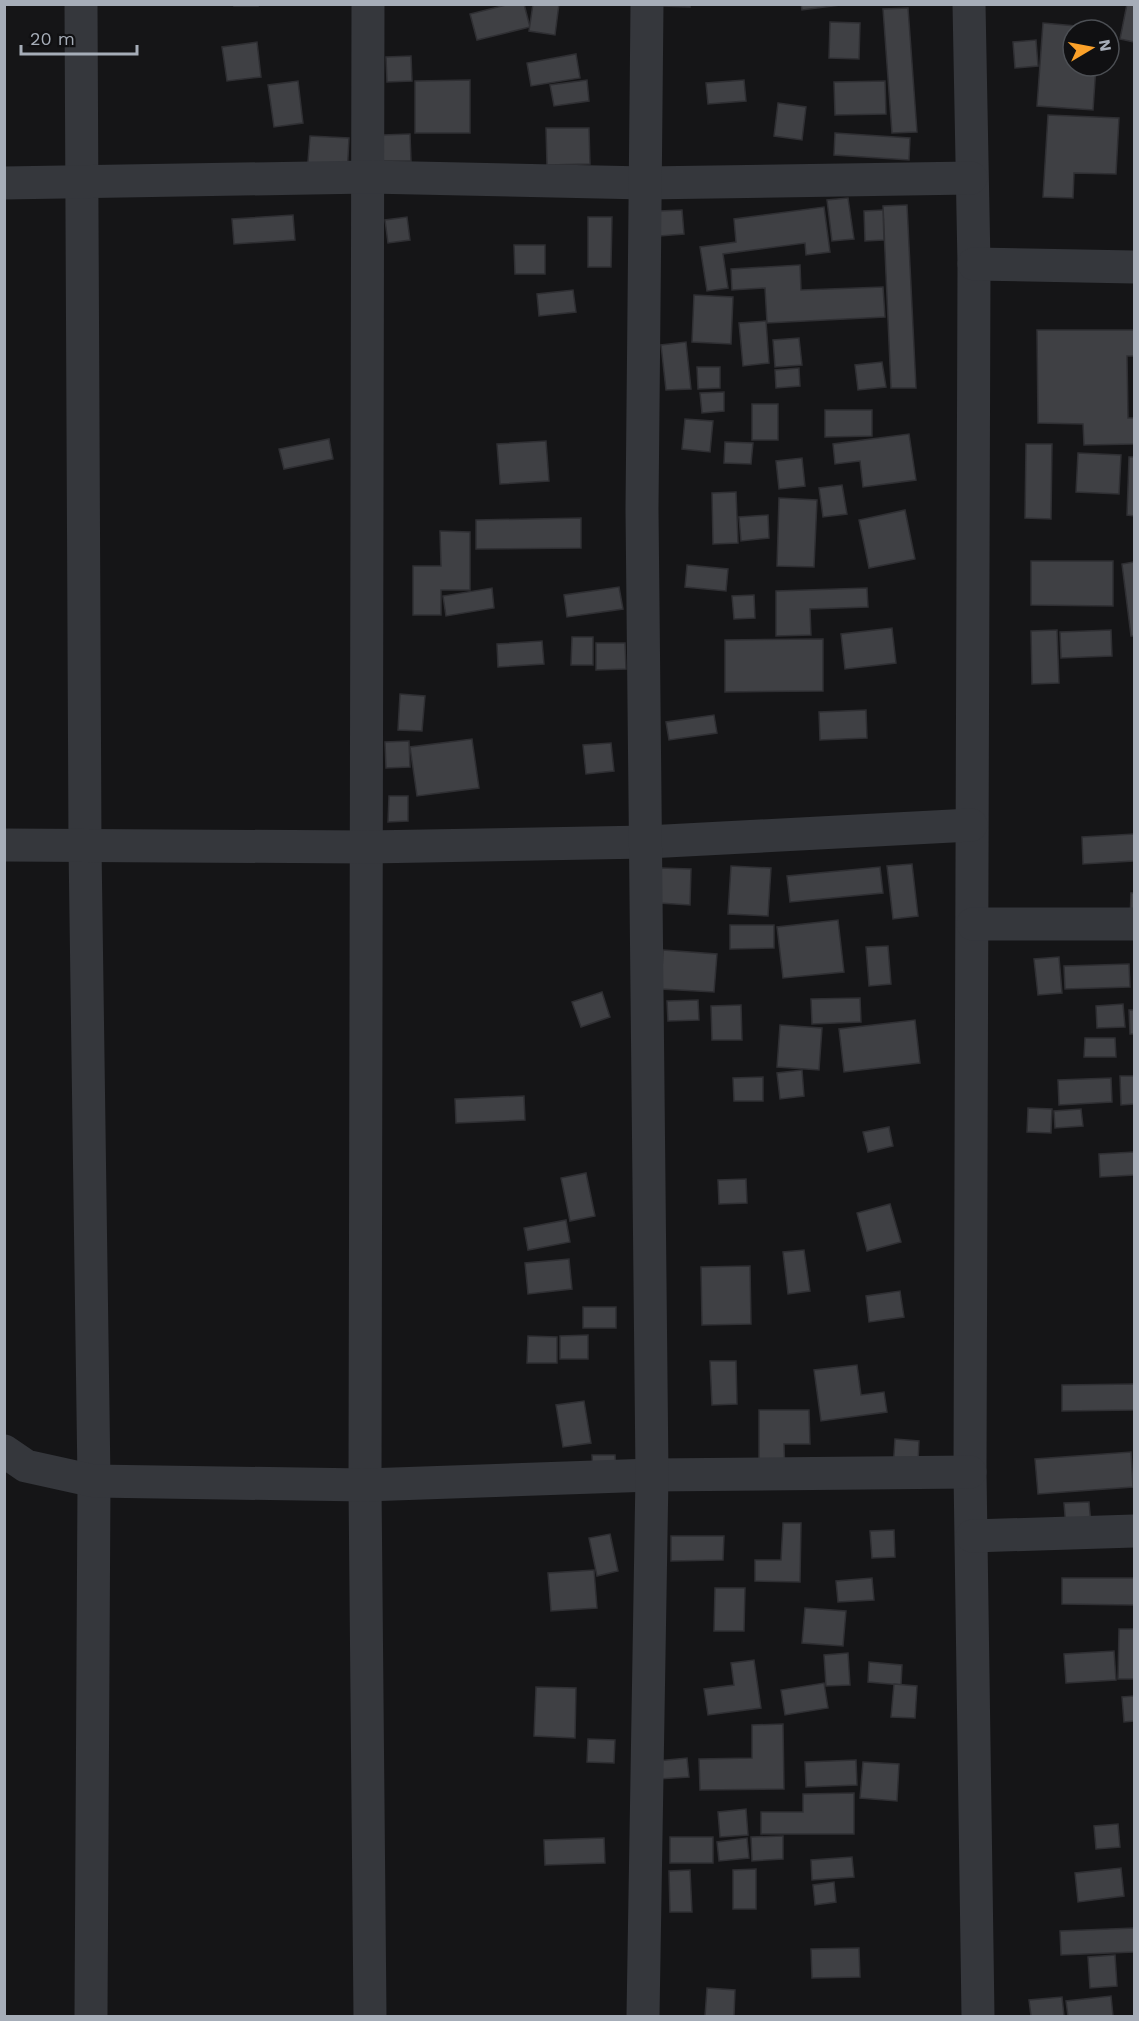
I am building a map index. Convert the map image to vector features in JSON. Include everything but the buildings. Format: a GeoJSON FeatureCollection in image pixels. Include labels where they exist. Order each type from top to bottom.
{"type":"FeatureCollection","features":[{"type":"Feature","properties":{"kind":"street"},"geometry":{"type":"LineString","coordinates":[[81,4],[80,182],[85,846],[94,1481],[91,2016]]}},
{"type":"Feature","properties":{"kind":"street"},"geometry":{"type":"LineString","coordinates":[[368,4],[365,1485],[370,2016]]}},
{"type":"Feature","properties":{"kind":"street"},"geometry":{"type":"LineString","coordinates":[[643,2016],[652,1474],[642,509],[647,4]]}},
{"type":"Feature","properties":{"kind":"street"},"geometry":{"type":"LineString","coordinates":[[969,4],[971,178],[975,264],[970,1472],[978,2016]]}},
{"type":"Feature","properties":{"kind":"street"},"geometry":{"type":"LineString","coordinates":[[4,183],[369,177],[645,183],[971,178]]}},
{"type":"Feature","properties":{"kind":"street"},"geometry":{"type":"LineString","coordinates":[[975,264],[1134,267]]}},
{"type":"Feature","properties":{"kind":"street"},"geometry":{"type":"LineString","coordinates":[[4,845],[368,847],[647,842],[971,825]]}},
{"type":"Feature","properties":{"kind":"street"},"geometry":{"type":"LineString","coordinates":[[973,924],[1134,924]]}},
{"type":"Feature","properties":{"kind":"street"},"geometry":{"type":"LineString","coordinates":[[4,1451],[26,1466],[52,1474],[94,1481],[365,1485],[652,1474],[970,1472]]}},
{"type":"Feature","properties":{"kind":"street"},"geometry":{"type":"LineString","coordinates":[[972,1536],[1134,1531]]}}]}
